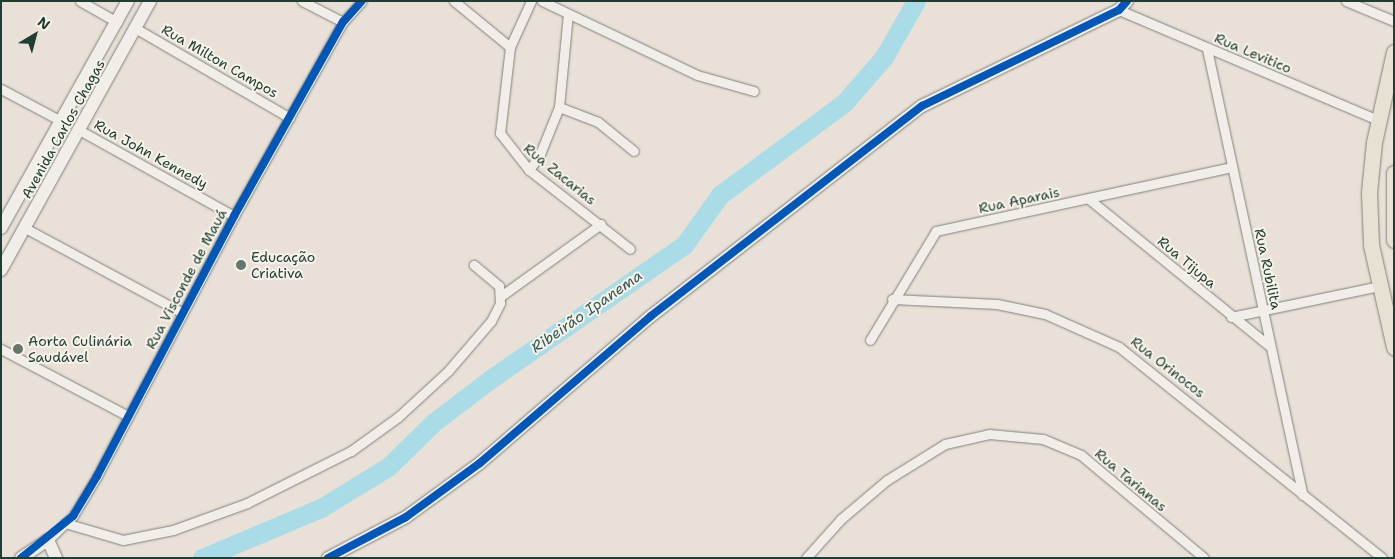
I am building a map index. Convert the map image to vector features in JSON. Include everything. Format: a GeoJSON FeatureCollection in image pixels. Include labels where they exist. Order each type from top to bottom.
{"type":"FeatureCollection","features":[{"type":"Feature","properties":{"kind":"main road","name":"Avenida Carlos Chagas"},"geometry":{"type":"LineString","coordinates":[[3,220],[63,122],[128,1]]}},
{"type":"Feature","properties":{"kind":"main road","name":"Avenida Carlos Chagas"},"geometry":{"type":"LineString","coordinates":[[1,270],[81,131],[150,1]]}},
{"type":"Feature","properties":{"kind":"main road"},"geometry":{"type":"LineString","coordinates":[[328,558],[406,517],[480,463],[651,316],[922,106],[1123,6]]}},
{"type":"Feature","properties":{"kind":"main road"},"geometry":{"type":"LineString","coordinates":[[1394,52],[1378,120],[1369,220],[1379,286],[1394,347]]}},
{"type":"Feature","properties":{"kind":"main road"},"geometry":{"type":"LineString","coordinates":[[1394,173],[1394,240]]}},
{"type":"Feature","properties":{"kind":"main road"},"geometry":{"type":"LineString","coordinates":[[48,540],[56,557]]}},
{"type":"Feature","properties":{"kind":"main road","name":"Rua Visconde de Mauá"},"geometry":{"type":"LineString","coordinates":[[21,558],[48,540]]}},
{"type":"Feature","properties":{"kind":"street"},"geometry":{"type":"LineString","coordinates":[[80,1],[117,22]]}},
{"type":"Feature","properties":{"kind":"street"},"geometry":{"type":"LineString","coordinates":[[302,1],[343,22]]}},
{"type":"Feature","properties":{"kind":"street","name":"Rua Visconde de Mauá"},"geometry":{"type":"LineString","coordinates":[[48,540],[65,523],[97,476],[181,312],[234,216],[343,22],[362,1]]}},
{"type":"Feature","properties":{"kind":"street"},"geometry":{"type":"LineString","coordinates":[[454,1],[510,47]]}},
{"type":"Feature","properties":{"kind":"street","name":"Rua Zacarias"},"geometry":{"type":"LineString","coordinates":[[532,1],[510,47],[500,133],[529,170],[601,224],[630,249]]}},
{"type":"Feature","properties":{"kind":"street"},"geometry":{"type":"LineString","coordinates":[[542,1],[697,75],[754,91]]}},
{"type":"Feature","properties":{"kind":"street"},"geometry":{"type":"LineString","coordinates":[[1346,1],[1394,21]]}},
{"type":"Feature","properties":{"kind":"street","name":"Rua Levitico"},"geometry":{"type":"LineString","coordinates":[[1123,6],[1208,49],[1378,120]]}},
{"type":"Feature","properties":{"kind":"street"},"geometry":{"type":"LineString","coordinates":[[529,170],[559,107],[568,14]]}},
{"type":"Feature","properties":{"kind":"street","name":"Rua Milton Campos"},"geometry":{"type":"LineString","coordinates":[[135,28],[290,118]]}},
{"type":"Feature","properties":{"kind":"street","name":"Rua Rubilita"},"geometry":{"type":"LineString","coordinates":[[1208,49],[1264,313],[1268,345],[1303,495]]}},
{"type":"Feature","properties":{"kind":"street"},"geometry":{"type":"LineString","coordinates":[[1,89],[63,122]]}},
{"type":"Feature","properties":{"kind":"street"},"geometry":{"type":"LineString","coordinates":[[559,107],[598,122],[634,151]]}},
{"type":"Feature","properties":{"kind":"street","name":"Rua John Kennedy"},"geometry":{"type":"LineString","coordinates":[[81,131],[234,216]]}},
{"type":"Feature","properties":{"kind":"street","name":"Rua Aparais"},"geometry":{"type":"LineString","coordinates":[[870,340],[892,299],[936,232],[1232,167]]}},
{"type":"Feature","properties":{"kind":"street","name":"Rua Tijupa"},"geometry":{"type":"LineString","coordinates":[[1089,199],[1268,345]]}},
{"type":"Feature","properties":{"kind":"street"},"geometry":{"type":"LineString","coordinates":[[65,523],[123,540],[173,530],[247,503],[351,450],[398,417],[448,371],[480,338],[501,296],[601,224]]}},
{"type":"Feature","properties":{"kind":"street"},"geometry":{"type":"LineString","coordinates":[[25,228],[181,312]]}},
{"type":"Feature","properties":{"kind":"street"},"geometry":{"type":"LineString","coordinates":[[474,265],[493,278],[501,296]]}},
{"type":"Feature","properties":{"kind":"street"},"geometry":{"type":"LineString","coordinates":[[1231,316],[1264,313],[1379,286]]}},
{"type":"Feature","properties":{"kind":"street","name":"Rua Orinocos"},"geometry":{"type":"LineString","coordinates":[[892,299],[997,304],[1045,314],[1119,347],[1382,558]]}},
{"type":"Feature","properties":{"kind":"street"},"geometry":{"type":"LineString","coordinates":[[1,349],[128,416]]}},
{"type":"Feature","properties":{"kind":"street","name":"Rua Tarianas"},"geometry":{"type":"LineString","coordinates":[[806,558],[841,519],[887,480],[946,444],[998,434],[1044,439],[1081,455],[1204,558]]}},
{"type":"Feature","properties":{"kind":"waterway","name":"Ribeirão Ipanema"},"geometry":{"type":"LineString","coordinates":[[202,558],[321,508],[388,467],[434,422],[492,378],[684,245],[720,195],[844,103],[884,57],[916,1]]}},
{"type":"Feature","properties":{"kind":"cycle path"},"geometry":{"type":"LineString","coordinates":[[21,558],[73,516],[97,476],[234,216],[343,22],[362,1]]}},
{"type":"Feature","properties":{"kind":"cycle path"},"geometry":{"type":"LineString","coordinates":[[328,558],[406,517],[480,463],[651,316],[922,106],[1119,10],[1127,1]]}},
{"type":"Feature","properties":{"kind":"place","name":"Educação Criativa"},"geometry":{"type":"Point","coordinates":[241,265]}},
{"type":"Feature","properties":{"kind":"place","name":"Aorta Culinária Saudável"},"geometry":{"type":"Point","coordinates":[18,349]}}]}
